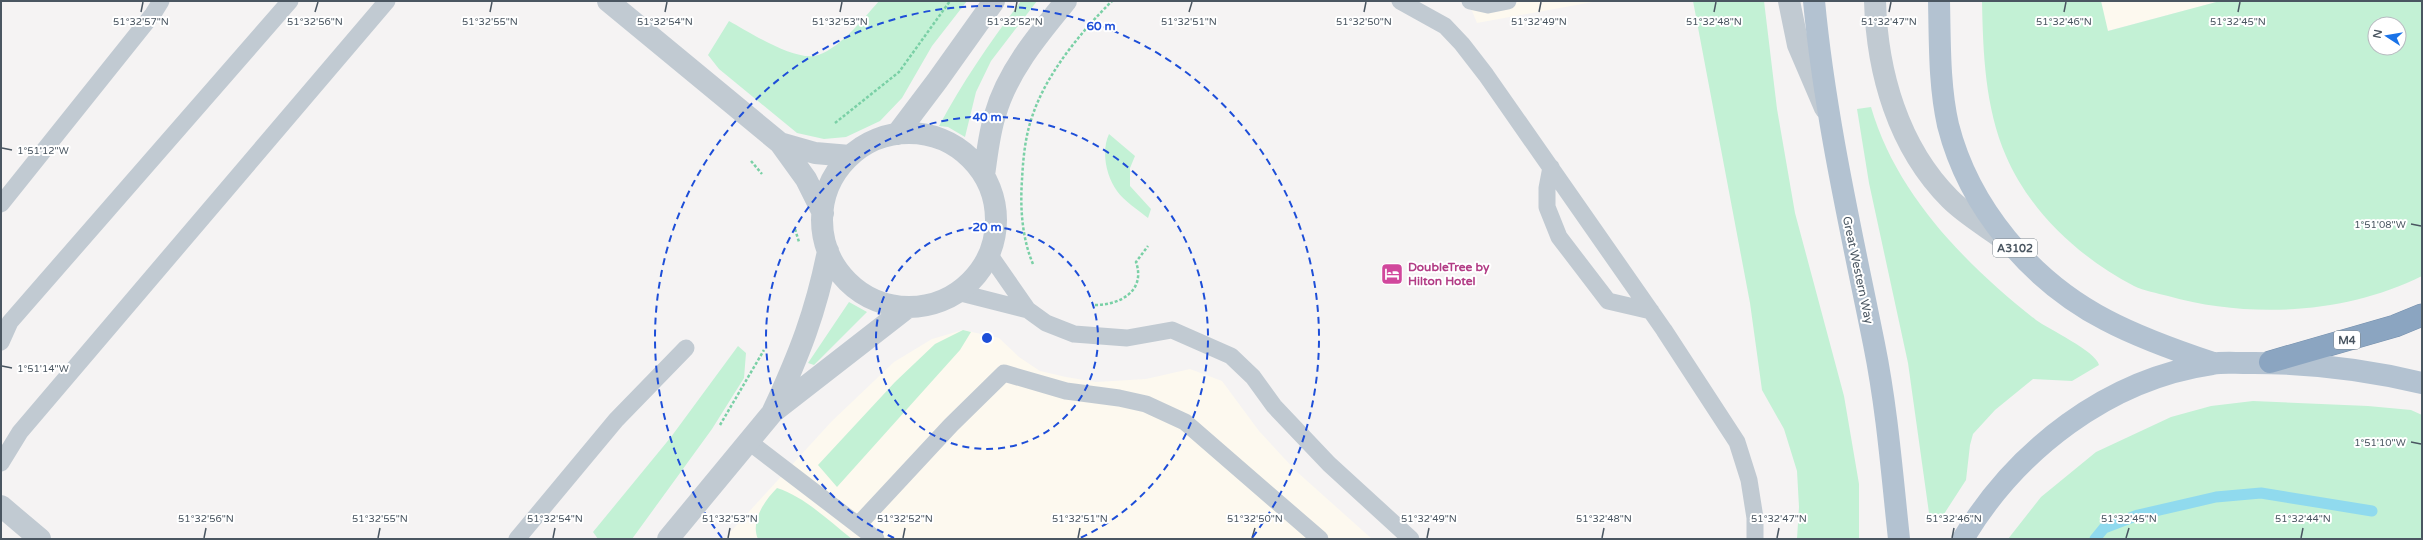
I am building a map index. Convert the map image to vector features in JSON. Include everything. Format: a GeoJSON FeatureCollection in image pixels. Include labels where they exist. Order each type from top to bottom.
{"type":"FeatureCollection","features":[{"type":"Feature","properties":{"kind":"highway","name":"M4"},"geometry":{"type":"LineString","coordinates":[[2270,362],[2395,326],[2422,315]]}},
{"type":"Feature","properties":{"kind":"main road","name":"Great Western Way"},"geometry":{"type":"LineString","coordinates":[[1814,1],[1828,116],[1874,344],[1884,406],[1899,539]]}},
{"type":"Feature","properties":{"kind":"main road","name":"A3102"},"geometry":{"type":"LineString","coordinates":[[1939,1],[1941,63],[1948,125],[1978,196],[1993,221],[2011,244],[2052,284],[2104,320],[2163,346],[2213,363]]}},
{"type":"Feature","properties":{"kind":"main road"},"geometry":{"type":"LineString","coordinates":[[1963,539],[2002,484],[2022,462],[2062,428],[2130,389],[2155,379],[2213,363],[2270,362],[2346,368],[2422,383]]}},
{"type":"Feature","properties":{"kind":"street"},"geometry":{"type":"LineString","coordinates":[[897,134],[938,81],[994,1]]}},
{"type":"Feature","properties":{"kind":"street"},"geometry":{"type":"LineString","coordinates":[[984,175],[991,128],[1003,92],[1024,55],[1066,1]]}},
{"type":"Feature","properties":{"kind":"street"},"geometry":{"type":"LineString","coordinates":[[1789,1],[1798,45],[1828,116]]}},
{"type":"Feature","properties":{"kind":"street"},"geometry":{"type":"LineString","coordinates":[[1875,1],[1877,36],[1892,104],[1917,158],[1950,199],[2011,244]]}},
{"type":"Feature","properties":{"kind":"street"},"geometry":{"type":"LineString","coordinates":[[619,4],[780,143],[806,179],[823,213]]}},
{"type":"Feature","properties":{"kind":"street"},"geometry":{"type":"LineString","coordinates":[[919,133],[940,138],[960,149],[976,164],[984,175],[989,184],[996,208],[996,231],[989,254],[977,275],[957,292],[934,304],[908,307],[883,303],[859,292],[841,274],[828,251],[823,232],[823,213],[826,194],[834,176],[850,156],[878,138],[897,134],[919,133]]}},
{"type":"Feature","properties":{"kind":"street"},"geometry":{"type":"LineString","coordinates":[[780,143],[815,153],[850,156]]}},
{"type":"Feature","properties":{"kind":"street"},"geometry":{"type":"LineString","coordinates":[[773,412],[812,321],[821,290],[828,251]]}},
{"type":"Feature","properties":{"kind":"street"},"geometry":{"type":"LineString","coordinates":[[678,535],[748,441],[773,412],[908,307]]}},
{"type":"Feature","properties":{"kind":"street"},"geometry":{"type":"LineString","coordinates":[[1,506],[40,539]]}},
{"type":"Feature","properties":{"kind":"lane"},"geometry":{"type":"LineString","coordinates":[[1,204],[153,14],[161,1]]}},
{"type":"Feature","properties":{"kind":"lane"},"geometry":{"type":"LineString","coordinates":[[1,342],[10,322],[290,1]]}},
{"type":"Feature","properties":{"kind":"lane"},"geometry":{"type":"LineString","coordinates":[[1,463],[20,432],[387,1]]}},
{"type":"Feature","properties":{"kind":"lane"},"geometry":{"type":"LineString","coordinates":[[1400,1],[1421,6],[1462,44],[1551,167],[1651,311],[1737,442],[1750,480],[1755,518],[1754,539]]}},
{"type":"Feature","properties":{"kind":"lane"},"geometry":{"type":"LineString","coordinates":[[1470,1],[1488,4],[1508,1]]}},
{"type":"Feature","properties":{"kind":"lane"},"geometry":{"type":"LineString","coordinates":[[1551,167],[1547,188],[1547,207],[1560,237],[1608,301],[1651,311]]}},
{"type":"Feature","properties":{"kind":"lane"},"geometry":{"type":"LineString","coordinates":[[989,254],[1028,310]]}},
{"type":"Feature","properties":{"kind":"lane"},"geometry":{"type":"LineString","coordinates":[[957,292],[1028,310],[1060,329],[1101,338],[1127,338],[1172,330],[1231,356],[1253,377],[1274,406],[1329,464],[1411,539]]}},
{"type":"Feature","properties":{"kind":"lane"},"geometry":{"type":"LineString","coordinates":[[517,539],[616,420],[686,348]]}},
{"type":"Feature","properties":{"kind":"lane"},"geometry":{"type":"LineString","coordinates":[[858,525],[951,425],[1004,373],[1066,391],[1146,404],[1185,422],[1320,539]]}},
{"type":"Feature","properties":{"kind":"lane"},"geometry":{"type":"LineString","coordinates":[[748,441],[876,539]]}},
{"type":"Feature","properties":{"kind":"path"},"geometry":{"type":"LineString","coordinates":[[832,125],[899,72],[950,1]]}},
{"type":"Feature","properties":{"kind":"path"},"geometry":{"type":"LineString","coordinates":[[1036,271],[1024,232],[1020,200],[1026,145],[1032,118],[1043,92],[1064,58],[1093,20],[1112,1]]}},
{"type":"Feature","properties":{"kind":"path"},"geometry":{"type":"LineString","coordinates":[[765,178],[750,160],[780,143]]}},
{"type":"Feature","properties":{"kind":"path"},"geometry":{"type":"LineString","coordinates":[[794,226],[800,245]]}},
{"type":"Feature","properties":{"kind":"path"},"geometry":{"type":"LineString","coordinates":[[1089,305],[1116,304],[1128,298],[1137,281],[1139,270],[1136,262],[1148,246]]}},
{"type":"Feature","properties":{"kind":"path"},"geometry":{"type":"LineString","coordinates":[[717,429],[766,345]]}},
{"type":"Feature","properties":{"kind":"shaded area"},"geometry":{"type":"Polygon","coordinates":[[[1468,1],[1598,1],[1477,23],[1468,1]]]}},
{"type":"Feature","properties":{"kind":"shaded area"},"geometry":{"type":"Polygon","coordinates":[[[2101,1],[2220,1],[2107,31],[2101,1]]]}},
{"type":"Feature","properties":{"kind":"shaded area"},"geometry":{"type":"Polygon","coordinates":[[[963,330],[999,338],[1019,357],[1040,371],[1066,377],[1096,382],[1146,379],[1190,369],[1222,381],[1259,431],[1296,471],[1372,539],[724,539],[832,421],[894,362],[932,339],[963,330]]]}},
{"type":"Feature","properties":{"kind":"green space"},"geometry":{"type":"Polygon","coordinates":[[[879,1],[967,1],[932,46],[902,98],[880,121],[846,137],[824,139],[797,133],[719,69],[708,55],[729,21],[782,49],[805,56],[814,56],[832,48],[841,41],[858,25],[879,1]]]}},
{"type":"Feature","properties":{"kind":"green space"},"geometry":{"type":"Polygon","coordinates":[[[1021,1],[1037,1],[991,61],[976,92],[965,137],[948,127],[939,126],[978,62],[1021,1]]]}},
{"type":"Feature","properties":{"kind":"green space"},"geometry":{"type":"Polygon","coordinates":[[[1693,1],[1764,1],[1777,109],[1795,213],[1844,396],[1859,484],[1859,539],[1797,539],[1799,507],[1797,471],[1784,429],[1762,390],[1750,303],[1693,1]]]}},
{"type":"Feature","properties":{"kind":"green space"},"geometry":{"type":"Polygon","coordinates":[[[1982,1],[2101,1],[2108,31],[2220,1],[2422,1],[2422,276],[2393,289],[2362,298],[2330,305],[2297,309],[2264,310],[2231,308],[2199,303],[2151,292],[2134,286],[2095,262],[2059,232],[2043,214],[2016,177],[1999,137],[1989,99],[1984,60],[1982,1]]]}},
{"type":"Feature","properties":{"kind":"green space"},"geometry":{"type":"Polygon","coordinates":[[[1871,107],[1882,139],[1897,169],[1937,226],[1984,276],[2010,299],[2036,320],[2090,353],[2099,365],[2072,381],[2033,379],[1995,410],[1973,434],[1970,445],[1966,480],[1944,514],[1938,519],[1933,518],[1929,513],[1908,363],[1869,183],[1857,109],[1871,107]]]}},
{"type":"Feature","properties":{"kind":"green space"},"geometry":{"type":"Polygon","coordinates":[[[1109,134],[1135,156],[1130,168],[1130,186],[1151,209],[1148,218],[1127,202],[1113,185],[1105,156],[1105,148],[1109,134]]]}},
{"type":"Feature","properties":{"kind":"green space"},"geometry":{"type":"Polygon","coordinates":[[[849,302],[867,312],[814,365],[808,363],[849,302]]]}},
{"type":"Feature","properties":{"kind":"green space"},"geometry":{"type":"Polygon","coordinates":[[[963,330],[971,332],[960,350],[837,487],[818,465],[895,382],[935,344],[963,330]]]}},
{"type":"Feature","properties":{"kind":"green space"},"geometry":{"type":"Polygon","coordinates":[[[738,346],[746,353],[744,378],[712,429],[632,539],[598,539],[593,532],[671,437],[738,346]]]}},
{"type":"Feature","properties":{"kind":"green space"},"geometry":{"type":"Polygon","coordinates":[[[2253,401],[2368,406],[2411,410],[2422,415],[2422,539],[2008,539],[2041,497],[2096,452],[2171,417],[2211,406],[2253,401]]]}},
{"type":"Feature","properties":{"kind":"green space"},"geometry":{"type":"Polygon","coordinates":[[[777,488],[807,503],[852,539],[758,539],[756,532],[757,518],[768,498],[777,488]]]}},
{"type":"Feature","properties":{"kind":"waterway"},"geometry":{"type":"LineString","coordinates":[[2095,539],[2104,528],[2138,515],[2216,497],[2261,493],[2372,511]]}},
{"type":"Feature","properties":{"kind":"place","name":"DoubleTree by Hilton Hotel"},"geometry":{"type":"Point","coordinates":[1392,274]}}]}
